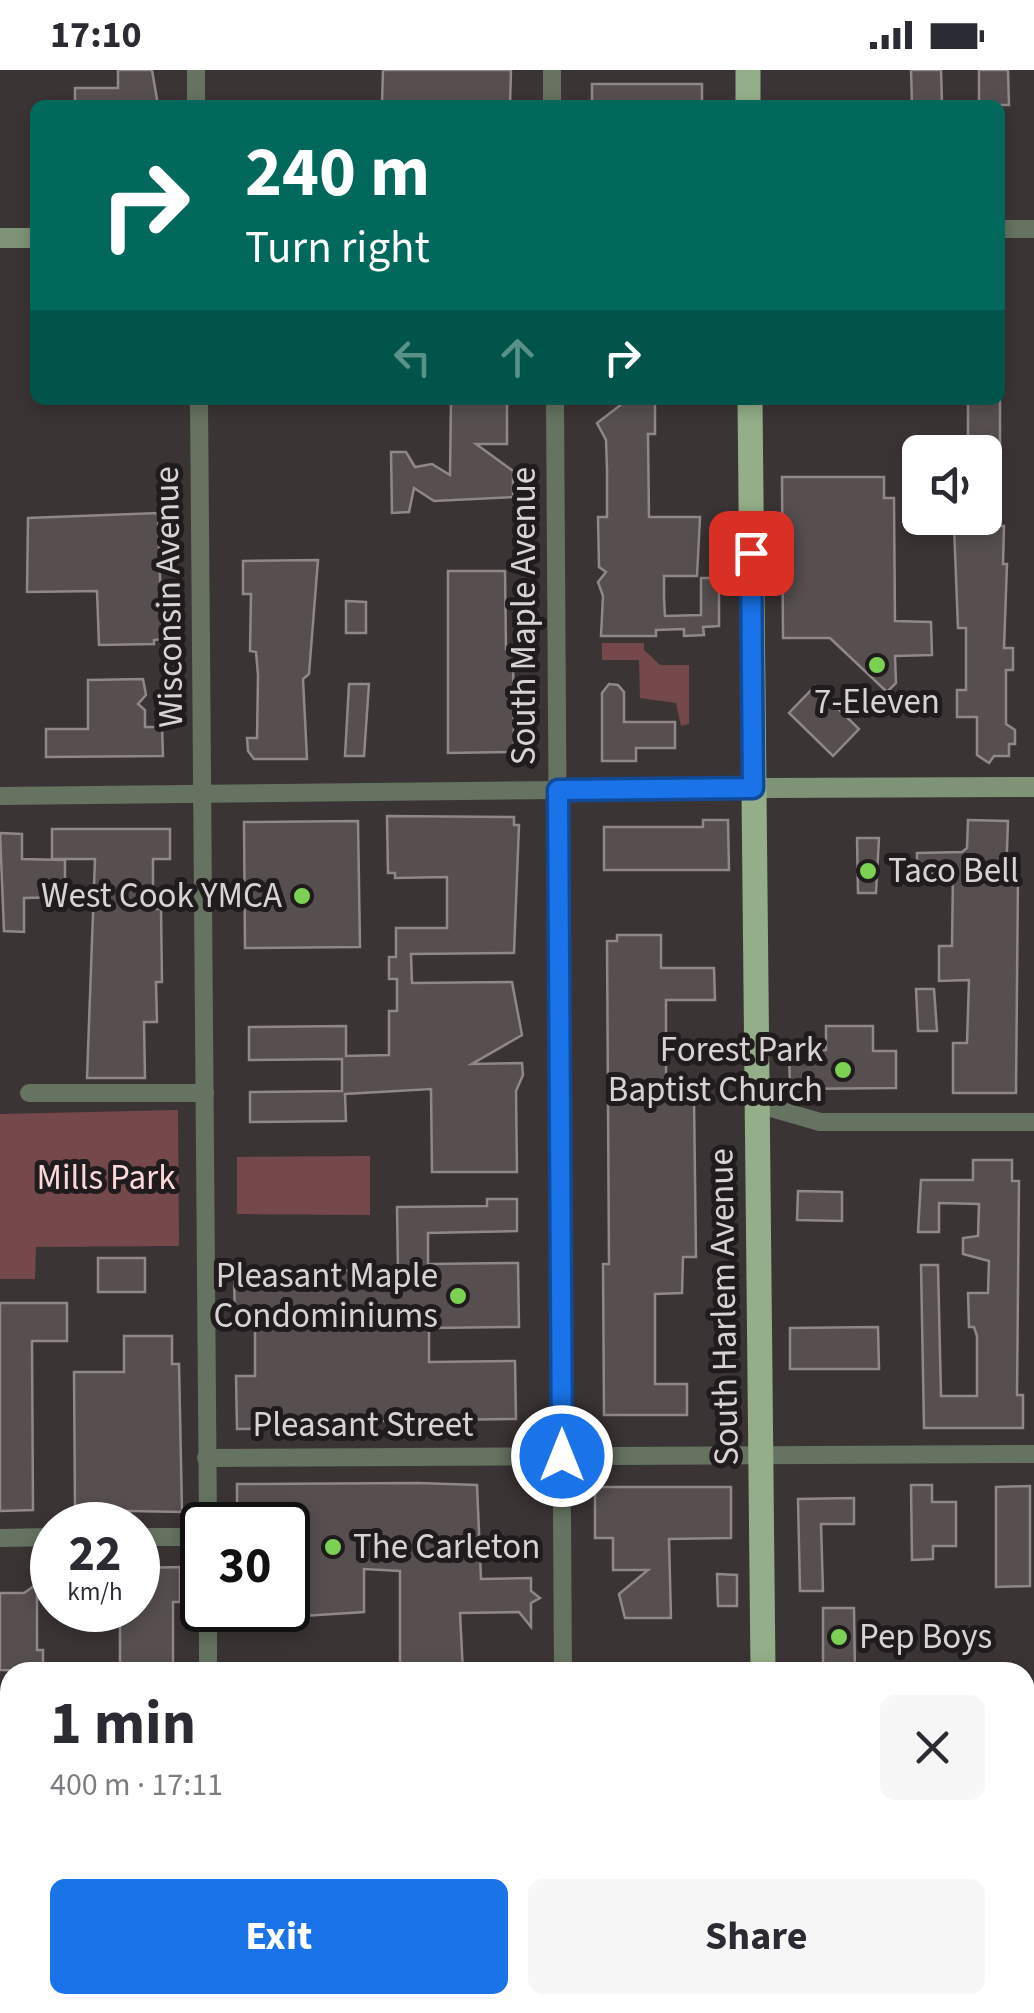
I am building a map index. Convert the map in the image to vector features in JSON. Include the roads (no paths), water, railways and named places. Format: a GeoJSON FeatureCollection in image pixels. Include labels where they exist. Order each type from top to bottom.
{"type":"FeatureCollection","features":[{"type":"Feature","properties":{"kind":"main road"},"geometry":{"type":"LineString","coordinates":[[748,70],[748,100]]}},
{"type":"Feature","properties":{"kind":"main road","name":"South Harlem Avenue"},"geometry":{"type":"LineString","coordinates":[[750,405],[763,1662]]}},
{"type":"Feature","properties":{"kind":"street"},"geometry":{"type":"LineString","coordinates":[[196,70],[196,100]]}},
{"type":"Feature","properties":{"kind":"street"},"geometry":{"type":"LineString","coordinates":[[552,70],[552,100]]}},
{"type":"Feature","properties":{"kind":"street"},"geometry":{"type":"LineString","coordinates":[[1005,230],[1034,229]]}},
{"type":"Feature","properties":{"kind":"street"},"geometry":{"type":"LineString","coordinates":[[0,238],[30,238]]}},
{"type":"Feature","properties":{"kind":"street","name":"Wisconsin Avenue"},"geometry":{"type":"LineString","coordinates":[[200,405],[207,1502]]}},
{"type":"Feature","properties":{"kind":"street","name":"South Maple Avenue"},"geometry":{"type":"LineString","coordinates":[[555,405],[562,1662]]}},
{"type":"Feature","properties":{"kind":"street"},"geometry":{"type":"LineString","coordinates":[[0,796],[1034,788]]}},
{"type":"Feature","properties":{"kind":"street"},"geometry":{"type":"LineString","coordinates":[[28,1093],[205,1093]]}},
{"type":"Feature","properties":{"kind":"street"},"geometry":{"type":"LineString","coordinates":[[756,1104],[820,1122],[1034,1122]]}},
{"type":"Feature","properties":{"kind":"street","name":"Pleasant Street"},"geometry":{"type":"LineString","coordinates":[[206,1458],[1034,1454]]}},
{"type":"Feature","properties":{"kind":"street"},"geometry":{"type":"LineString","coordinates":[[0,1538],[30,1538]]}},
{"type":"Feature","properties":{"kind":"street"},"geometry":{"type":"LineString","coordinates":[[208,1632],[208,1662]]}},
{"type":"Feature","properties":{"kind":"place","name":"7-Eleven"},"geometry":{"type":"Point","coordinates":[877,665]}},
{"type":"Feature","properties":{"kind":"place","name":"Taco Bell"},"geometry":{"type":"Point","coordinates":[868,871]}},
{"type":"Feature","properties":{"kind":"place","name":"West Cook YMCA"},"geometry":{"type":"Point","coordinates":[302,896]}},
{"type":"Feature","properties":{"kind":"place","name":"Forest Park Baptist Church"},"geometry":{"type":"Point","coordinates":[843,1070]}},
{"type":"Feature","properties":{"kind":"place","name":"Pleasant Maple Condominiums"},"geometry":{"type":"Point","coordinates":[458,1296]}},
{"type":"Feature","properties":{"kind":"place","name":"The Carleton"},"geometry":{"type":"Point","coordinates":[333,1547]}},
{"type":"Feature","properties":{"kind":"place","name":"Pep Boys"},"geometry":{"type":"Point","coordinates":[839,1637]}},
{"type":"Feature","properties":{"kind":"park label","name":"Mills Park"},"geometry":{"type":"Point","coordinates":[106,1178]}}]}
